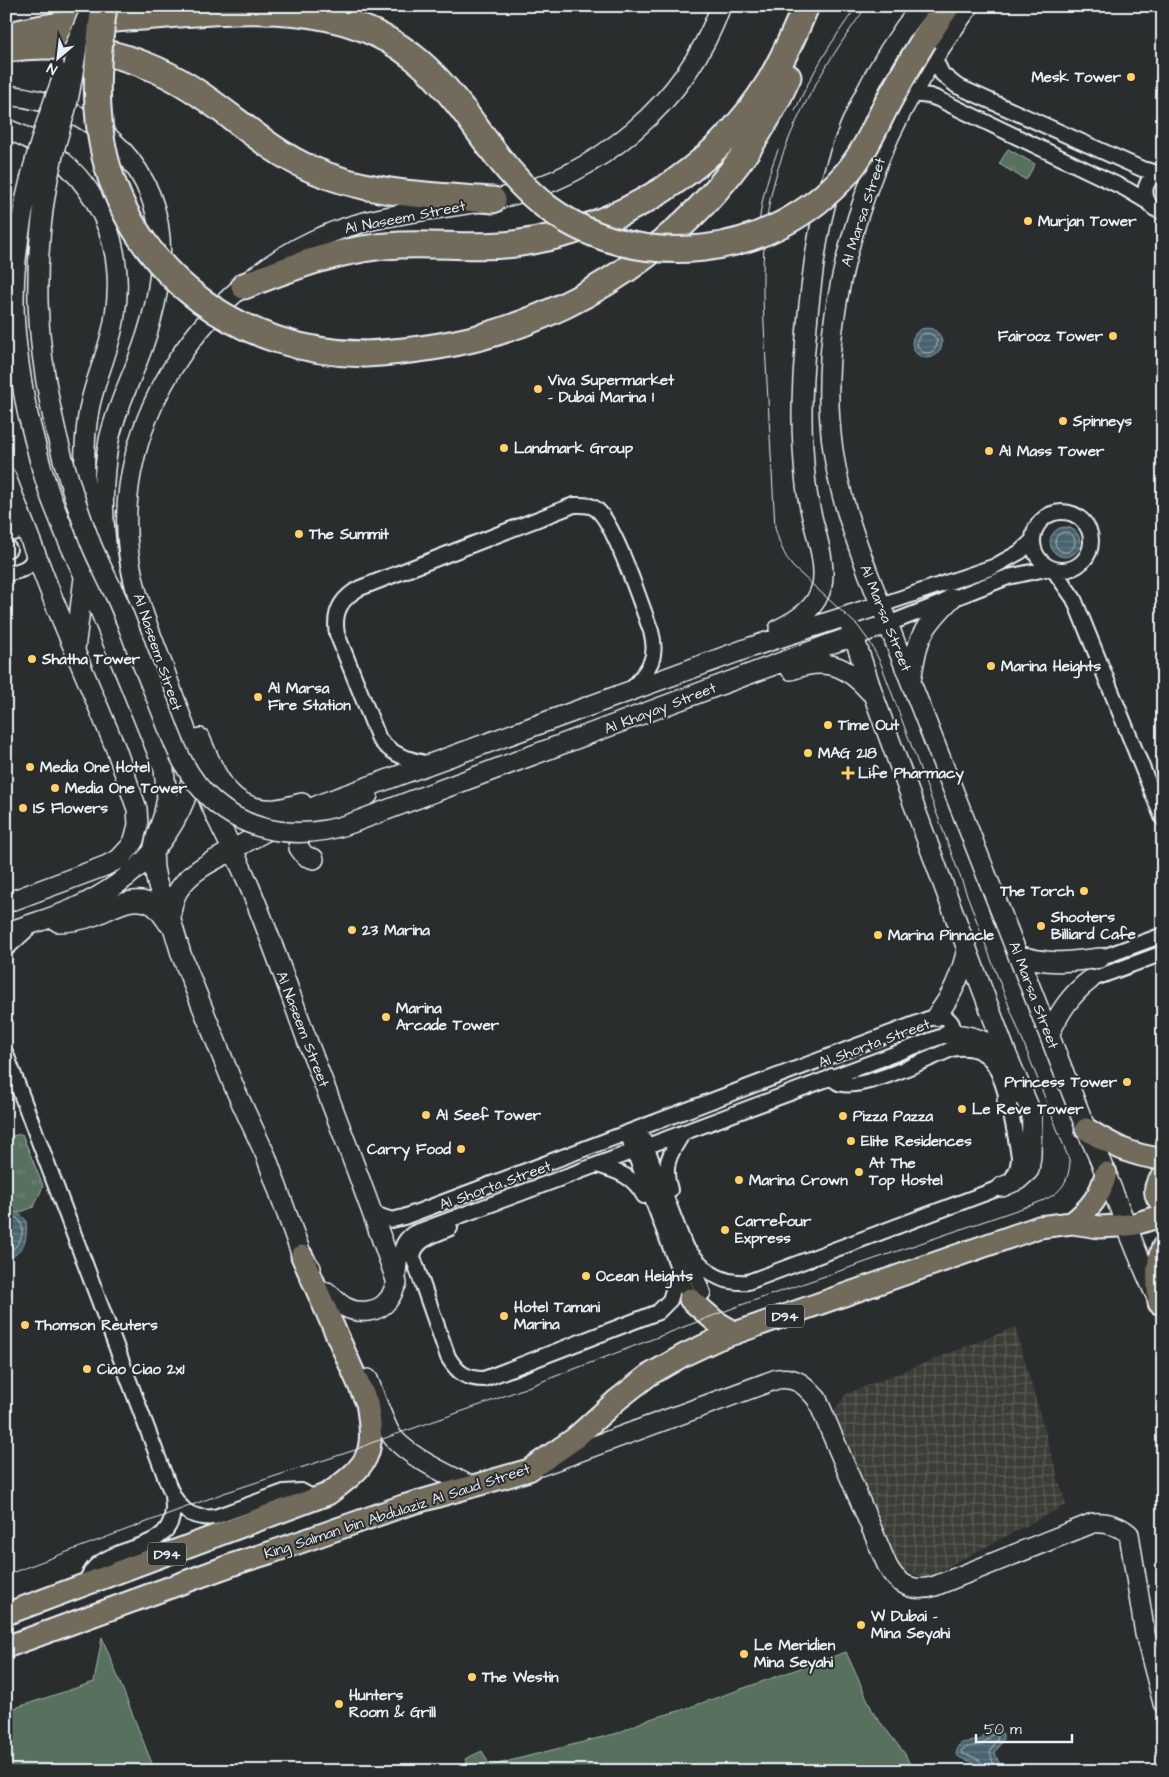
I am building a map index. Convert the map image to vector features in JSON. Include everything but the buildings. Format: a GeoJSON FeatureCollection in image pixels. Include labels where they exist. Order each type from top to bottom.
{"type":"FeatureCollection","features":[{"type":"Feature","properties":{"kind":"highway"},"geometry":{"type":"LineString","coordinates":[[104,6],[97,71],[97,93],[102,138],[106,157],[119,196],[128,215],[150,250],[168,271],[193,294],[245,328],[284,343],[304,348],[331,353],[365,354],[452,344],[508,328],[588,293],[656,248],[691,217],[712,195],[737,165],[761,130],[790,72],[800,37],[805,7]]}},
{"type":"Feature","properties":{"kind":"highway"},"geometry":{"type":"LineString","coordinates":[[6,36],[67,23],[250,10],[309,14],[346,23],[372,33],[397,46],[426,69],[464,111],[518,181],[549,208],[578,226],[603,237],[643,248],[663,250],[711,247],[745,240],[782,224],[817,202],[846,175],[858,159],[899,82],[929,48],[947,6]]}},
{"type":"Feature","properties":{"kind":"highway"},"geometry":{"type":"LineString","coordinates":[[244,286],[311,261],[356,250],[400,245],[466,246],[514,244],[584,228],[629,210],[689,172],[740,123],[783,58],[805,7]]}},
{"type":"Feature","properties":{"kind":"highway"},"geometry":{"type":"LineString","coordinates":[[6,49],[38,46],[76,48],[114,54],[176,79],[201,94],[284,156],[310,169],[364,187],[392,192],[493,200]]}},
{"type":"Feature","properties":{"kind":"main road"},"geometry":{"type":"LineString","coordinates":[[92,6],[59,86],[40,142],[26,199],[18,244],[14,277],[15,327],[27,411],[42,470],[67,538],[161,760],[166,778],[167,798],[166,808],[156,834],[153,851],[155,876],[181,954],[235,1089],[266,1156],[302,1256],[367,1403],[371,1442],[362,1464],[355,1474],[322,1497]]}},
{"type":"Feature","properties":{"kind":"main road","name":"Al Naseem Street"},"geometry":{"type":"LineString","coordinates":[[397,1283],[374,1214],[245,876],[211,806],[141,606],[131,569],[126,532],[127,494],[134,458],[152,406],[177,361],[208,321],[261,272],[291,252],[335,231],[355,224],[493,200],[538,187],[560,178],[601,155],[638,127],[686,76],[710,34],[721,6]]}},
{"type":"Feature","properties":{"kind":"main road","name":"Al Marsa Street"},"geometry":{"type":"LineString","coordinates":[[751,647],[765,636],[799,619],[816,599],[822,583],[822,565],[808,502],[802,427],[810,299],[819,233],[832,179],[850,127],[888,51],[921,6]]}},
{"type":"Feature","properties":{"kind":"main road","name":"Al Marsa Street"},"geometry":{"type":"LineString","coordinates":[[969,6],[929,48],[911,94],[877,165],[853,236],[835,314],[829,366],[830,422],[837,477],[856,541],[888,624],[1086,1129],[1106,1173],[1141,1265],[1161,1307]]}},
{"type":"Feature","properties":{"kind":"main road"},"geometry":{"type":"LineString","coordinates":[[78,39],[70,89],[44,201],[39,251],[39,310],[44,368],[56,435],[67,476],[91,543],[116,596]]}},
{"type":"Feature","properties":{"kind":"main road"},"geometry":{"type":"LineString","coordinates":[[6,95],[50,103],[77,114],[102,131],[132,163],[147,188],[157,216],[161,245],[158,289],[146,338],[118,411],[105,465],[102,493],[103,521],[106,549],[116,596]]}},
{"type":"Feature","properties":{"kind":"main road"},"geometry":{"type":"LineString","coordinates":[[6,128],[41,146],[55,156],[79,179],[101,212],[115,251],[118,280],[115,316],[112,334],[93,390],[84,452],[89,541],[100,613]]}},
{"type":"Feature","properties":{"kind":"main road"},"geometry":{"type":"LineString","coordinates":[[6,477],[53,599],[116,749],[135,801],[138,817],[137,832],[130,847],[119,859],[6,903]]}},
{"type":"Feature","properties":{"kind":"main road"},"geometry":{"type":"LineString","coordinates":[[75,648],[84,577]]}},
{"type":"Feature","properties":{"kind":"main road","name":"Al Khayay Street"},"geometry":{"type":"LineString","coordinates":[[116,596],[186,769],[214,802],[239,818],[266,829],[295,833],[338,828],[888,624]]}},
{"type":"Feature","properties":{"kind":"main road"},"geometry":{"type":"LineString","coordinates":[[911,682],[916,649],[924,630],[933,617],[952,598]]}},
{"type":"Feature","properties":{"kind":"main road","name":"Al Khayay Street"},"geometry":{"type":"LineString","coordinates":[[173,926],[172,904],[183,882],[190,876],[278,823],[323,802],[751,647],[881,605]]}},
{"type":"Feature","properties":{"kind":"main road"},"geometry":{"type":"LineString","coordinates":[[847,616],[874,697],[967,949],[1007,1055],[1032,1114],[1029,1170],[1018,1180],[1002,1187]]}},
{"type":"Feature","properties":{"kind":"main road"},"geometry":{"type":"LineString","coordinates":[[722,684],[746,684],[805,665],[822,663],[839,667],[846,671],[860,681],[874,697]]}},
{"type":"Feature","properties":{"kind":"main road"},"geometry":{"type":"LineString","coordinates":[[173,694],[188,711],[218,778],[233,796],[247,804],[264,809],[282,808],[307,802],[323,802]]}},
{"type":"Feature","properties":{"kind":"main road"},"geometry":{"type":"LineString","coordinates":[[6,932],[73,909],[108,890],[135,870],[167,834],[178,815],[190,788],[196,759]]}},
{"type":"Feature","properties":{"kind":"main road"},"geometry":{"type":"LineString","coordinates":[[314,859],[305,856],[299,848],[299,834],[304,827],[350,806],[391,778]]}},
{"type":"Feature","properties":{"kind":"main road"},"geometry":{"type":"LineString","coordinates":[[190,876],[202,875],[220,869],[232,872],[238,878],[256,916],[265,929]]}},
{"type":"Feature","properties":{"kind":"main road"},"geometry":{"type":"LineString","coordinates":[[38,921],[63,922],[84,919],[129,901],[140,901],[157,908],[173,926]]}},
{"type":"Feature","properties":{"kind":"main road"},"geometry":{"type":"LineString","coordinates":[[936,1016],[948,1000],[958,980],[967,949]]}},
{"type":"Feature","properties":{"kind":"main road"},"geometry":{"type":"LineString","coordinates":[[1018,955],[1038,961],[1056,963],[1100,958]]}},
{"type":"Feature","properties":{"kind":"main road"},"geometry":{"type":"LineString","coordinates":[[1049,1035],[1068,1000],[1090,980]]}},
{"type":"Feature","properties":{"kind":"main road"},"geometry":{"type":"LineString","coordinates":[[948,1034],[961,1034],[980,1039],[1007,1055]]}},
{"type":"Feature","properties":{"kind":"main road"},"geometry":{"type":"LineString","coordinates":[[1007,1100],[1020,1086]]}},
{"type":"Feature","properties":{"kind":"main road"},"geometry":{"type":"LineString","coordinates":[[1086,1129],[1123,1151],[1148,1158],[1163,1159]]}},
{"type":"Feature","properties":{"kind":"main road"},"geometry":{"type":"LineString","coordinates":[[1072,1223],[1095,1201],[1104,1183],[1106,1173]]}},
{"type":"Feature","properties":{"kind":"main road"},"geometry":{"type":"LineString","coordinates":[[1163,1177],[1157,1182],[1155,1190],[1157,1198],[1163,1204]]}},
{"type":"Feature","properties":{"kind":"main road","name":"King Salman bin Abdulaziz Al Saud Street"},"geometry":{"type":"LineString","coordinates":[[6,1647],[237,1563],[404,1506],[530,1470],[574,1438],[648,1375],[701,1347],[736,1333],[1028,1231],[1050,1225],[1072,1223],[1100,1226],[1126,1225],[1163,1215]]}},
{"type":"Feature","properties":{"kind":"main road"},"geometry":{"type":"LineString","coordinates":[[1161,1307],[1158,1271],[1163,1247]]}},
{"type":"Feature","properties":{"kind":"main road"},"geometry":{"type":"LineString","coordinates":[[302,1256],[327,1292],[363,1368],[392,1436],[419,1457],[455,1479],[473,1487]]}},
{"type":"Feature","properties":{"kind":"main road"},"geometry":{"type":"LineString","coordinates":[[327,1292],[345,1307],[368,1311],[379,1308],[388,1301],[397,1283]]}},
{"type":"Feature","properties":{"kind":"main road"},"geometry":{"type":"LineString","coordinates":[[690,1299],[715,1321],[736,1333]]}},
{"type":"Feature","properties":{"kind":"main road"},"geometry":{"type":"LineString","coordinates":[[530,1470],[777,1379],[790,1378],[796,1380],[807,1387],[817,1399],[887,1565],[895,1578],[907,1586],[921,1589],[928,1588],[1093,1523],[1108,1524],[1123,1529],[1129,1534],[1145,1634],[1163,1703]]}},
{"type":"Feature","properties":{"kind":"main road","name":"D94"},"geometry":{"type":"LineString","coordinates":[[6,1614],[322,1497]]}},
{"type":"Feature","properties":{"kind":"street"},"geometry":{"type":"LineString","coordinates":[[929,48],[942,74],[957,86],[1142,169],[1160,173]]}},
{"type":"Feature","properties":{"kind":"street"},"geometry":{"type":"LineString","coordinates":[[911,94],[938,99],[1126,189],[1146,201],[1154,210],[1163,212]]}},
{"type":"Feature","properties":{"kind":"street"},"geometry":{"type":"LineString","coordinates":[[1146,201],[1145,188],[1148,182],[1160,173]]}},
{"type":"Feature","properties":{"kind":"street"},"geometry":{"type":"LineString","coordinates":[[430,764],[401,757],[386,747],[380,739],[337,634],[336,615],[339,606],[344,598],[360,588],[574,505],[596,508],[610,526],[653,636],[655,652],[652,661],[630,691]]}},
{"type":"Feature","properties":{"kind":"street"},"geometry":{"type":"LineString","coordinates":[[1051,568],[1063,571],[1078,566],[1084,562],[1090,550],[1091,536],[1085,522],[1074,514],[1060,512],[1046,516],[1036,526],[1033,540],[1035,554],[1051,568],[1074,599],[1163,819]]}},
{"type":"Feature","properties":{"kind":"street"},"geometry":{"type":"LineString","coordinates":[[7,545],[26,529]]}},
{"type":"Feature","properties":{"kind":"street","name":"Al Khayay Street"},"geometry":{"type":"LineString","coordinates":[[881,605],[998,565],[1020,552],[1033,540]]}},
{"type":"Feature","properties":{"kind":"street"},"geometry":{"type":"LineString","coordinates":[[6,574],[28,567],[33,561],[35,553]]}},
{"type":"Feature","properties":{"kind":"street"},"geometry":{"type":"LineString","coordinates":[[1074,599],[1078,566]]}},
{"type":"Feature","properties":{"kind":"street","name":"Al Khayay Street"},"geometry":{"type":"LineString","coordinates":[[888,624],[1008,577],[1051,568]]}},
{"type":"Feature","properties":{"kind":"street"},"geometry":{"type":"LineString","coordinates":[[6,949],[38,921]]}},
{"type":"Feature","properties":{"kind":"street"},"geometry":{"type":"LineString","coordinates":[[1100,958],[1163,935]]}},
{"type":"Feature","properties":{"kind":"street"},"geometry":{"type":"LineString","coordinates":[[1090,980],[1163,953]]}},
{"type":"Feature","properties":{"kind":"street","name":"Al Shorta Street"},"geometry":{"type":"LineString","coordinates":[[374,1214],[392,1220],[404,1217],[936,1016],[944,1017],[952,1024],[948,1034],[409,1236],[400,1249],[397,1283]]}},
{"type":"Feature","properties":{"kind":"street"},"geometry":{"type":"LineString","coordinates":[[686,1248],[704,1268],[715,1276],[735,1282],[748,1282],[1002,1187],[1015,1175],[1019,1162],[1018,1149],[1007,1100],[999,1073],[992,1061],[981,1052],[967,1048],[952,1049],[864,1084],[842,1084],[836,1082],[832,1076]]}},
{"type":"Feature","properties":{"kind":"street"},"geometry":{"type":"LineString","coordinates":[[6,1054],[172,1495],[174,1512],[167,1530],[152,1541],[106,1559],[96,1565],[89,1574],[85,1584]]}},
{"type":"Feature","properties":{"kind":"street"},"geometry":{"type":"LineString","coordinates":[[633,1130],[665,1234],[690,1299],[698,1298],[703,1293],[686,1248],[673,1215],[640,1149]]}},
{"type":"Feature","properties":{"kind":"street"},"geometry":{"type":"LineString","coordinates":[[673,1215],[672,1198],[666,1168],[669,1156],[683,1132]]}},
{"type":"Feature","properties":{"kind":"street"},"geometry":{"type":"LineString","coordinates":[[597,1165],[618,1171],[634,1182],[644,1194],[655,1220],[665,1234]]}},
{"type":"Feature","properties":{"kind":"street"},"geometry":{"type":"LineString","coordinates":[[478,1209],[470,1219],[421,1242],[416,1246],[413,1257],[448,1357],[462,1374],[472,1379],[484,1378],[658,1312],[670,1300],[679,1270]]}},
{"type":"Feature","properties":{"kind":"street"},"geometry":{"type":"LineString","coordinates":[[172,1495],[182,1509],[198,1517],[206,1518],[215,1517],[284,1492],[301,1491],[322,1497]]}},
{"type":"Feature","properties":{"kind":"shaded area"},"geometry":{"type":"Polygon","coordinates":[[[1015,1327],[1066,1505],[926,1578],[899,1569],[833,1413],[846,1394],[1015,1327]]]}},
{"type":"Feature","properties":{"kind":"green space"},"geometry":{"type":"Polygon","coordinates":[[[1008,149],[1035,164],[1026,180],[999,164],[1008,149]]]}},
{"type":"Feature","properties":{"kind":"green space"},"geometry":{"type":"Polygon","coordinates":[[[22,1134],[43,1186],[34,1207],[18,1213],[6,1213],[6,1137],[22,1134]]]}},
{"type":"Feature","properties":{"kind":"green space"},"geometry":{"type":"Polygon","coordinates":[[[102,1637],[155,1771],[6,1771],[6,1711],[94,1682],[102,1637]]]}},
{"type":"Feature","properties":{"kind":"green space"},"geometry":{"type":"Polygon","coordinates":[[[846,1652],[874,1714],[905,1754],[913,1771],[470,1771],[465,1759],[482,1751],[490,1766],[618,1733],[646,1720],[679,1711],[846,1652]]]}},
{"type":"Feature","properties":{"kind":"water"},"geometry":{"type":"Polygon","coordinates":[[[927,328],[938,332],[942,343],[938,354],[927,358],[916,354],[912,343],[916,332],[927,328]]]}},
{"type":"Feature","properties":{"kind":"water"},"geometry":{"type":"Polygon","coordinates":[[[1065,527],[1076,531],[1080,542],[1076,553],[1065,557],[1054,553],[1050,542],[1054,531],[1065,527]]]}},
{"type":"Feature","properties":{"kind":"water"},"geometry":{"type":"Polygon","coordinates":[[[6,1213],[18,1213],[26,1220],[26,1234],[21,1249],[6,1262],[6,1213]]]}},
{"type":"Feature","properties":{"kind":"water"},"geometry":{"type":"Polygon","coordinates":[[[991,1728],[999,1730],[1003,1734],[1003,1739],[995,1753],[1001,1768],[981,1771],[973,1762],[956,1755],[958,1746],[962,1743],[980,1740],[991,1728]]]}},
{"type":"Feature","properties":{"kind":"tram line"},"geometry":{"type":"LineString","coordinates":[[795,111],[823,57],[857,6]]}},
{"type":"Feature","properties":{"kind":"tram line"},"geometry":{"type":"LineString","coordinates":[[6,1575],[224,1493],[355,1450],[486,1403],[741,1305],[1034,1204],[1049,1198],[1064,1185],[1070,1162],[995,970],[881,664],[871,644],[858,626],[793,567],[782,548],[775,527],[763,294],[764,248],[770,202],[775,179],[791,133],[826,67],[867,6]]}},
{"type":"Feature","properties":{"kind":"tram line"},"geometry":{"type":"LineString","coordinates":[[758,240],[764,194],[778,150]]}},
{"type":"Feature","properties":{"kind":"place","name":"Mesk Tower"},"geometry":{"type":"Point","coordinates":[1131,77]}},
{"type":"Feature","properties":{"kind":"place","name":"Murjan Tower"},"geometry":{"type":"Point","coordinates":[1028,221]}},
{"type":"Feature","properties":{"kind":"place","name":"Fairooz Tower"},"geometry":{"type":"Point","coordinates":[1113,336]}},
{"type":"Feature","properties":{"kind":"place","name":"Viva Supermarket - Dubai Marina 1"},"geometry":{"type":"Point","coordinates":[538,389]}},
{"type":"Feature","properties":{"kind":"place","name":"Spinneys"},"geometry":{"type":"Point","coordinates":[1063,421]}},
{"type":"Feature","properties":{"kind":"place","name":"Landmark Group"},"geometry":{"type":"Point","coordinates":[504,448]}},
{"type":"Feature","properties":{"kind":"place","name":"Al Mass Tower"},"geometry":{"type":"Point","coordinates":[989,451]}},
{"type":"Feature","properties":{"kind":"place","name":"The Summit"},"geometry":{"type":"Point","coordinates":[299,534]}},
{"type":"Feature","properties":{"kind":"place","name":"Shatha Tower"},"geometry":{"type":"Point","coordinates":[32,659]}},
{"type":"Feature","properties":{"kind":"place","name":"Marina Heights"},"geometry":{"type":"Point","coordinates":[991,666]}},
{"type":"Feature","properties":{"kind":"place","name":"Al Marsa Fire Station"},"geometry":{"type":"Point","coordinates":[258,697]}},
{"type":"Feature","properties":{"kind":"place","name":"Time Out"},"geometry":{"type":"Point","coordinates":[828,725]}},
{"type":"Feature","properties":{"kind":"place","name":"MAG 218"},"geometry":{"type":"Point","coordinates":[808,753]}},
{"type":"Feature","properties":{"kind":"place","name":"Media One Hotel"},"geometry":{"type":"Point","coordinates":[30,767]}},
{"type":"Feature","properties":{"kind":"place","name":"Life Pharmacy"},"geometry":{"type":"Point","coordinates":[848,773]}},
{"type":"Feature","properties":{"kind":"place","name":"Media One Tower"},"geometry":{"type":"Point","coordinates":[55,788]}},
{"type":"Feature","properties":{"kind":"place","name":"IS Flowers"},"geometry":{"type":"Point","coordinates":[23,808]}},
{"type":"Feature","properties":{"kind":"place","name":"The Torch"},"geometry":{"type":"Point","coordinates":[1084,891]}},
{"type":"Feature","properties":{"kind":"place","name":"Shooters Billiard Cafe"},"geometry":{"type":"Point","coordinates":[1041,926]}},
{"type":"Feature","properties":{"kind":"place","name":"23 Marina"},"geometry":{"type":"Point","coordinates":[352,930]}},
{"type":"Feature","properties":{"kind":"place","name":"Marina Pinnacle"},"geometry":{"type":"Point","coordinates":[878,935]}},
{"type":"Feature","properties":{"kind":"place","name":"Marina Arcade Tower"},"geometry":{"type":"Point","coordinates":[386,1017]}},
{"type":"Feature","properties":{"kind":"place","name":"Princess Tower"},"geometry":{"type":"Point","coordinates":[1127,1082]}},
{"type":"Feature","properties":{"kind":"place","name":"Le Reve Tower"},"geometry":{"type":"Point","coordinates":[962,1109]}},
{"type":"Feature","properties":{"kind":"place","name":"Al Seef Tower"},"geometry":{"type":"Point","coordinates":[426,1115]}},
{"type":"Feature","properties":{"kind":"place","name":"Pizza Pazza"},"geometry":{"type":"Point","coordinates":[843,1116]}},
{"type":"Feature","properties":{"kind":"place","name":"Elite Residences"},"geometry":{"type":"Point","coordinates":[851,1141]}},
{"type":"Feature","properties":{"kind":"place","name":"Carry Food"},"geometry":{"type":"Point","coordinates":[461,1149]}},
{"type":"Feature","properties":{"kind":"place","name":"At The Top Hostel"},"geometry":{"type":"Point","coordinates":[859,1172]}},
{"type":"Feature","properties":{"kind":"place","name":"Marina Crown"},"geometry":{"type":"Point","coordinates":[739,1180]}},
{"type":"Feature","properties":{"kind":"place","name":"Carrefour Express"},"geometry":{"type":"Point","coordinates":[725,1230]}},
{"type":"Feature","properties":{"kind":"place","name":"Ocean Heights"},"geometry":{"type":"Point","coordinates":[586,1276]}},
{"type":"Feature","properties":{"kind":"place","name":"Hotel Tamani Marina"},"geometry":{"type":"Point","coordinates":[504,1316]}},
{"type":"Feature","properties":{"kind":"place","name":"Thomson Reuters"},"geometry":{"type":"Point","coordinates":[25,1325]}},
{"type":"Feature","properties":{"kind":"place","name":"Ciao Ciao 2x1"},"geometry":{"type":"Point","coordinates":[87,1369]}},
{"type":"Feature","properties":{"kind":"place","name":"W Dubai - Mina Seyahi"},"geometry":{"type":"Point","coordinates":[861,1625]}},
{"type":"Feature","properties":{"kind":"place","name":"Le Meridien Mina Seyahi"},"geometry":{"type":"Point","coordinates":[744,1654]}},
{"type":"Feature","properties":{"kind":"place","name":"The Westin"},"geometry":{"type":"Point","coordinates":[472,1677]}},
{"type":"Feature","properties":{"kind":"place","name":"Hunters Room & Grill"},"geometry":{"type":"Point","coordinates":[339,1704]}}]}
